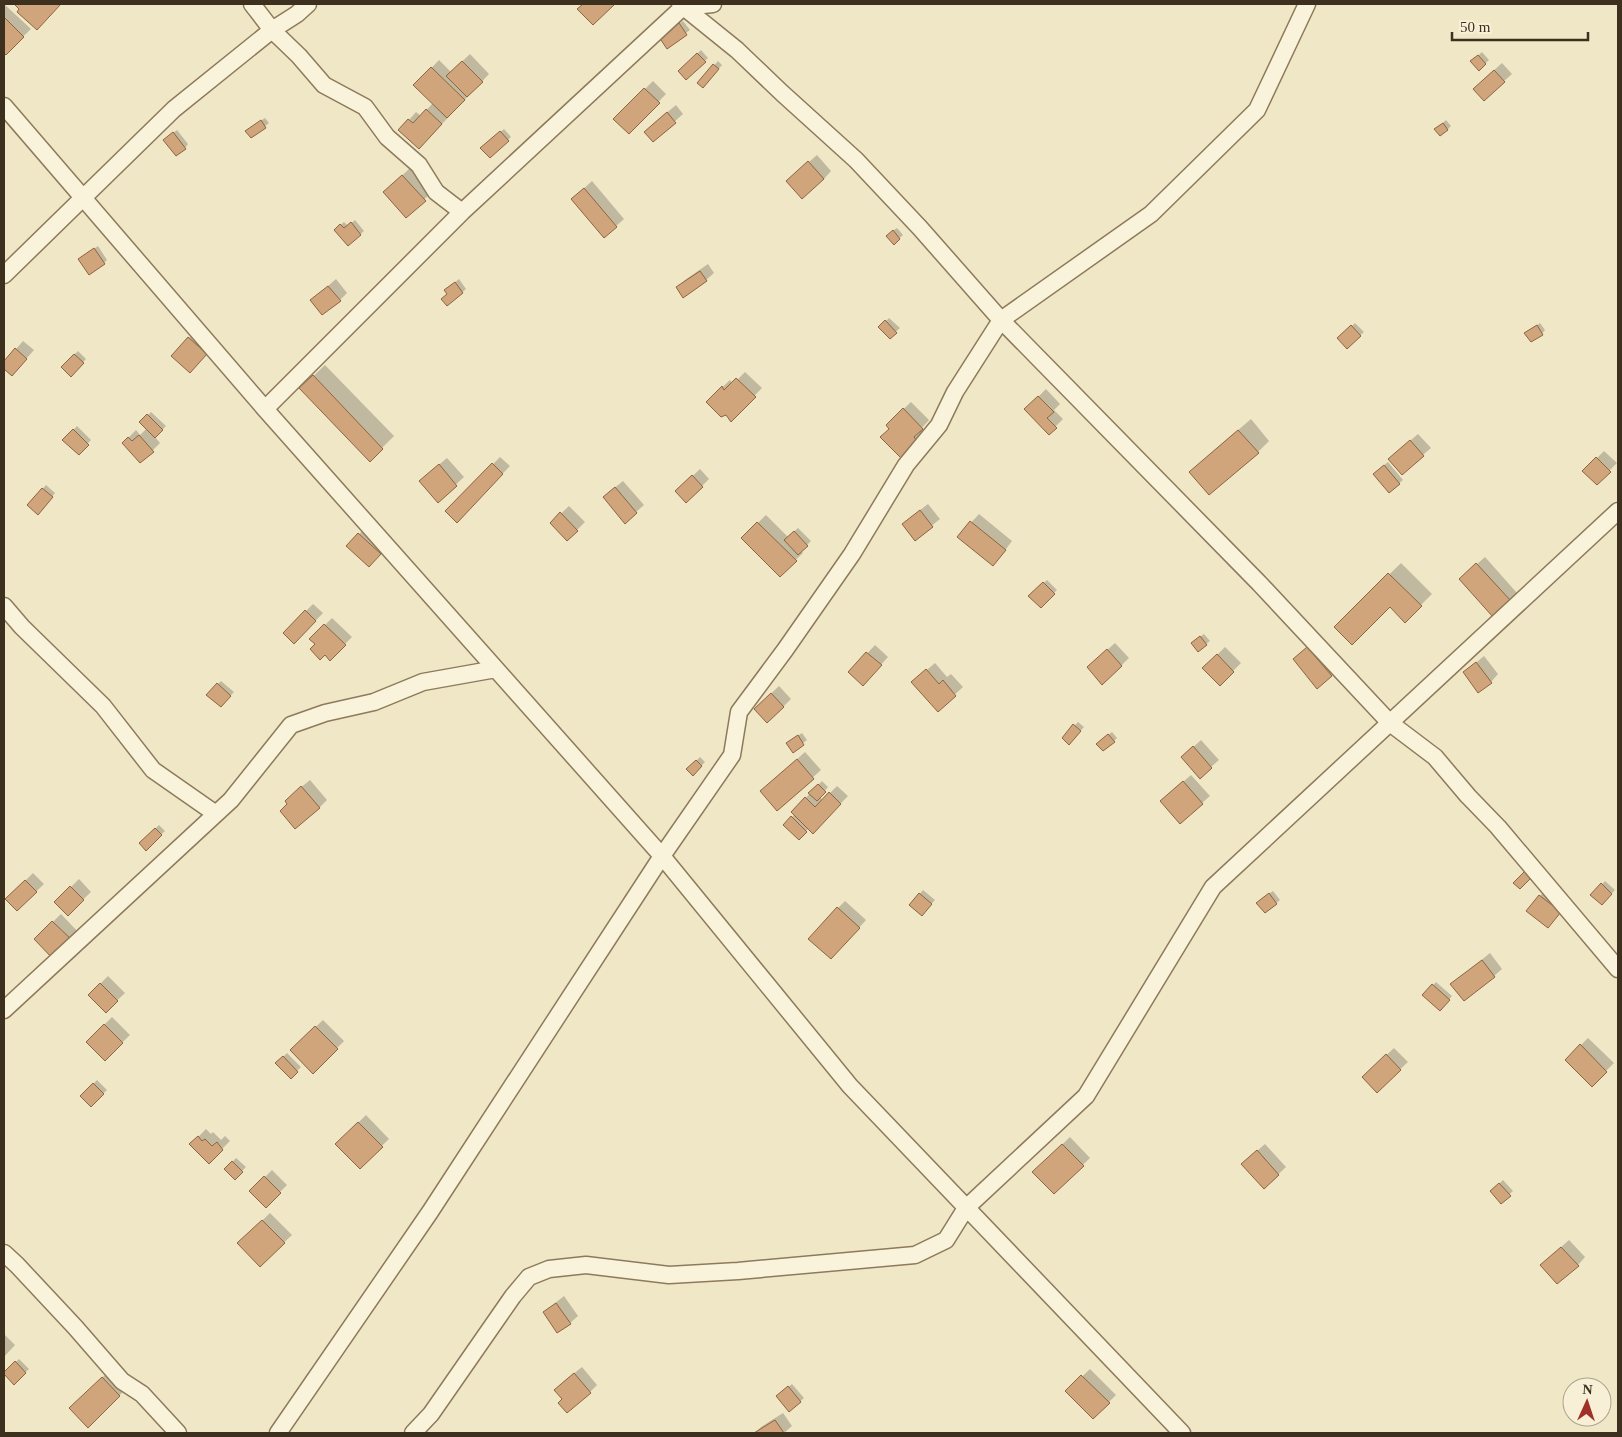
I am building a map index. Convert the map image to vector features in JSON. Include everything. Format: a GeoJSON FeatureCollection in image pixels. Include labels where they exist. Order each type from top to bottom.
{"type":"FeatureCollection","features":[{"type":"Feature","properties":{"kind":"street"},"geometry":{"type":"LineString","coordinates":[[252,4],[272,30],[300,56],[324,85],[364,107],[387,137],[419,165],[436,192],[462,212]]}},
{"type":"Feature","properties":{"kind":"street"},"geometry":{"type":"LineString","coordinates":[[4,275],[174,109],[272,30],[297,14],[308,4]]}},
{"type":"Feature","properties":{"kind":"street"},"geometry":{"type":"LineString","coordinates":[[265,409],[462,212],[682,6],[714,4]]}},
{"type":"Feature","properties":{"kind":"street"},"geometry":{"type":"LineString","coordinates":[[278,1433],[430,1212],[662,856],[732,755],[739,712],[786,650],[852,554],[906,465],[939,426],[955,392],[1001,320],[1151,214],[1257,110],[1307,4]]}},
{"type":"Feature","properties":{"kind":"street"},"geometry":{"type":"LineString","coordinates":[[682,6],[737,50],[856,160],[920,228],[1001,320],[1259,583],[1390,723],[1435,756],[1468,796],[1498,827],[1618,969]]}},
{"type":"Feature","properties":{"kind":"street"},"geometry":{"type":"LineString","coordinates":[[4,106],[265,409],[662,856],[850,1086],[1182,1433]]}},
{"type":"Feature","properties":{"kind":"street"},"geometry":{"type":"LineString","coordinates":[[413,1433],[431,1414],[513,1296],[529,1277],[549,1269],[586,1265],[669,1275],[738,1271],[915,1255],[946,1240],[966,1208],[1086,1096],[1213,887],[1618,510]]}},
{"type":"Feature","properties":{"kind":"street"},"geometry":{"type":"LineString","coordinates":[[4,606],[22,627],[103,706],[153,770],[216,814]]}},
{"type":"Feature","properties":{"kind":"street"},"geometry":{"type":"LineString","coordinates":[[4,1010],[231,800],[291,725],[325,713],[374,702],[423,682],[496,669]]}},
{"type":"Feature","properties":{"kind":"street"},"geometry":{"type":"LineString","coordinates":[[4,1253],[18,1265],[122,1381],[142,1394],[178,1433]]}},
{"type":"Feature","properties":{"kind":"building"},"geometry":{"type":"Polygon","coordinates":[[[14,4],[61,4],[37,30],[17,12],[19,9],[14,4]]]}},
{"type":"Feature","properties":{"kind":"building"},"geometry":{"type":"Polygon","coordinates":[[[583,4],[615,4],[593,25],[577,9],[583,4]]]}},
{"type":"Feature","properties":{"kind":"building"},"geometry":{"type":"Polygon","coordinates":[[[4,17],[24,37],[6,55],[4,53],[4,17]]]}},
{"type":"Feature","properties":{"kind":"building"},"geometry":{"type":"Polygon","coordinates":[[[679,23],[687,35],[667,49],[659,37],[679,23]]]}},
{"type":"Feature","properties":{"kind":"building"},"geometry":{"type":"Polygon","coordinates":[[[697,53],[706,62],[686,80],[678,71],[697,53]]]}},
{"type":"Feature","properties":{"kind":"building"},"geometry":{"type":"Polygon","coordinates":[[[1478,55],[1486,64],[1479,71],[1470,61],[1478,55]]]}},
{"type":"Feature","properties":{"kind":"building"},"geometry":{"type":"Polygon","coordinates":[[[462,61],[483,82],[467,97],[446,76],[462,61]]]}},
{"type":"Feature","properties":{"kind":"building"},"geometry":{"type":"Polygon","coordinates":[[[713,64],[719,69],[703,88],[697,83],[713,64]]]}},
{"type":"Feature","properties":{"kind":"building"},"geometry":{"type":"Polygon","coordinates":[[[431,67],[465,100],[447,118],[413,85],[431,67]]]}},
{"type":"Feature","properties":{"kind":"building"},"geometry":{"type":"Polygon","coordinates":[[[1494,70],[1505,82],[1484,101],[1473,89],[1494,70]]]}},
{"type":"Feature","properties":{"kind":"building"},"geometry":{"type":"Polygon","coordinates":[[[644,88],[660,103],[629,134],[613,119],[644,88]]]}},
{"type":"Feature","properties":{"kind":"building"},"geometry":{"type":"Polygon","coordinates":[[[426,109],[442,124],[419,149],[398,130],[408,119],[413,123],[426,109]]]}},
{"type":"Feature","properties":{"kind":"building"},"geometry":{"type":"Polygon","coordinates":[[[667,112],[676,123],[653,142],[644,132],[667,112]]]}},
{"type":"Feature","properties":{"kind":"building"},"geometry":{"type":"Polygon","coordinates":[[[261,120],[266,128],[251,138],[245,131],[261,120]]]}},
{"type":"Feature","properties":{"kind":"building"},"geometry":{"type":"Polygon","coordinates":[[[1443,123],[1448,130],[1440,136],[1434,129],[1443,123]]]}},
{"type":"Feature","properties":{"kind":"building"},"geometry":{"type":"Polygon","coordinates":[[[500,131],[509,141],[490,158],[480,148],[500,131]]]}},
{"type":"Feature","properties":{"kind":"building"},"geometry":{"type":"Polygon","coordinates":[[[173,132],[186,149],[176,156],[163,140],[173,132]]]}},
{"type":"Feature","properties":{"kind":"building"},"geometry":{"type":"Polygon","coordinates":[[[808,161],[824,179],[802,199],[786,181],[808,161]]]}},
{"type":"Feature","properties":{"kind":"building"},"geometry":{"type":"Polygon","coordinates":[[[402,175],[426,201],[406,218],[383,192],[402,175]]]}},
{"type":"Feature","properties":{"kind":"building"},"geometry":{"type":"Polygon","coordinates":[[[584,188],[617,227],[604,238],[571,199],[584,188]]]}},
{"type":"Feature","properties":{"kind":"building"},"geometry":{"type":"Polygon","coordinates":[[[351,222],[361,235],[348,246],[334,230],[340,224],[344,228],[351,222]]]}},
{"type":"Feature","properties":{"kind":"building"},"geometry":{"type":"Polygon","coordinates":[[[893,230],[900,239],[894,245],[886,236],[893,230]]]}},
{"type":"Feature","properties":{"kind":"building"},"geometry":{"type":"Polygon","coordinates":[[[94,248],[105,264],[89,275],[78,259],[94,248]]]}},
{"type":"Feature","properties":{"kind":"building"},"geometry":{"type":"Polygon","coordinates":[[[700,271],[707,281],[683,298],[676,287],[700,271]]]}},
{"type":"Feature","properties":{"kind":"building"},"geometry":{"type":"Polygon","coordinates":[[[455,282],[463,293],[447,306],[441,299],[447,294],[444,290],[455,282]]]}},
{"type":"Feature","properties":{"kind":"building"},"geometry":{"type":"Polygon","coordinates":[[[328,286],[341,301],[322,315],[310,300],[328,286]]]}},
{"type":"Feature","properties":{"kind":"building"},"geometry":{"type":"Polygon","coordinates":[[[885,320],[897,333],[890,339],[878,327],[885,320]]]}},
{"type":"Feature","properties":{"kind":"building"},"geometry":{"type":"Polygon","coordinates":[[[1351,325],[1361,336],[1347,349],[1337,338],[1351,325]]]}},
{"type":"Feature","properties":{"kind":"building"},"geometry":{"type":"Polygon","coordinates":[[[1537,325],[1543,335],[1531,342],[1524,333],[1537,325]]]}},
{"type":"Feature","properties":{"kind":"building"},"geometry":{"type":"Polygon","coordinates":[[[188,337],[207,354],[190,373],[171,356],[188,337]]]}},
{"type":"Feature","properties":{"kind":"building"},"geometry":{"type":"Polygon","coordinates":[[[15,348],[27,359],[12,376],[4,369],[4,361],[15,348]]]}},
{"type":"Feature","properties":{"kind":"building"},"geometry":{"type":"Polygon","coordinates":[[[74,354],[84,363],[71,377],[61,367],[74,354]]]}},
{"type":"Feature","properties":{"kind":"building"},"geometry":{"type":"Polygon","coordinates":[[[313,375],[383,449],[370,462],[299,388],[313,375]]]}},
{"type":"Feature","properties":{"kind":"building"},"geometry":{"type":"Polygon","coordinates":[[[736,378],[756,397],[731,422],[726,415],[721,417],[706,402],[722,386],[724,390],[736,378]]]}},
{"type":"Feature","properties":{"kind":"building"},"geometry":{"type":"Polygon","coordinates":[[[1038,396],[1054,412],[1047,418],[1057,428],[1049,435],[1024,409],[1038,396]]]}},
{"type":"Feature","properties":{"kind":"building"},"geometry":{"type":"Polygon","coordinates":[[[903,408],[923,429],[914,437],[918,442],[901,458],[880,437],[889,429],[886,425],[903,408]]]}},
{"type":"Feature","properties":{"kind":"building"},"geometry":{"type":"Polygon","coordinates":[[[147,414],[163,430],[155,438],[139,422],[147,414]]]}},
{"type":"Feature","properties":{"kind":"building"},"geometry":{"type":"Polygon","coordinates":[[[73,429],[89,445],[79,455],[62,440],[73,429]]]}},
{"type":"Feature","properties":{"kind":"building"},"geometry":{"type":"Polygon","coordinates":[[[1238,430],[1259,453],[1209,495],[1189,472],[1238,430]]]}},
{"type":"Feature","properties":{"kind":"building"},"geometry":{"type":"Polygon","coordinates":[[[139,435],[154,452],[140,463],[122,443],[128,437],[132,441],[139,435]]]}},
{"type":"Feature","properties":{"kind":"building"},"geometry":{"type":"Polygon","coordinates":[[[1410,440],[1424,456],[1402,475],[1388,459],[1410,440]]]}},
{"type":"Feature","properties":{"kind":"building"},"geometry":{"type":"Polygon","coordinates":[[[1596,457],[1611,472],[1597,485],[1582,471],[1596,457]]]}},
{"type":"Feature","properties":{"kind":"building"},"geometry":{"type":"Polygon","coordinates":[[[492,463],[503,474],[457,523],[445,511],[492,463]]]}},
{"type":"Feature","properties":{"kind":"building"},"geometry":{"type":"Polygon","coordinates":[[[439,464],[457,486],[438,503],[419,481],[439,464]]]}},
{"type":"Feature","properties":{"kind":"building"},"geometry":{"type":"Polygon","coordinates":[[[1384,465],[1400,484],[1389,493],[1373,474],[1384,465]]]}},
{"type":"Feature","properties":{"kind":"building"},"geometry":{"type":"Polygon","coordinates":[[[692,475],[703,487],[686,503],[675,491],[692,475]]]}},
{"type":"Feature","properties":{"kind":"building"},"geometry":{"type":"Polygon","coordinates":[[[615,487],[637,513],[625,524],[603,497],[615,487]]]}},
{"type":"Feature","properties":{"kind":"building"},"geometry":{"type":"Polygon","coordinates":[[[42,488],[53,497],[38,515],[27,505],[42,488]]]}},
{"type":"Feature","properties":{"kind":"building"},"geometry":{"type":"Polygon","coordinates":[[[920,510],[933,527],[915,541],[902,524],[920,510]]]}},
{"type":"Feature","properties":{"kind":"building"},"geometry":{"type":"Polygon","coordinates":[[[560,512],[578,531],[567,541],[550,523],[560,512]]]}},
{"type":"Feature","properties":{"kind":"building"},"geometry":{"type":"Polygon","coordinates":[[[970,521],[1006,550],[993,566],[957,537],[970,521]]]}},
{"type":"Feature","properties":{"kind":"building"},"geometry":{"type":"Polygon","coordinates":[[[757,522],[797,561],[780,577],[741,538],[757,522]]]}},
{"type":"Feature","properties":{"kind":"building"},"geometry":{"type":"Polygon","coordinates":[[[794,531],[808,546],[798,555],[784,540],[794,531]]]}},
{"type":"Feature","properties":{"kind":"building"},"geometry":{"type":"Polygon","coordinates":[[[358,533],[381,554],[369,567],[346,546],[358,533]]]}},
{"type":"Feature","properties":{"kind":"building"},"geometry":{"type":"Polygon","coordinates":[[[1476,563],[1511,601],[1493,617],[1459,579],[1476,563]]]}},
{"type":"Feature","properties":{"kind":"building"},"geometry":{"type":"Polygon","coordinates":[[[1388,573],[1422,606],[1405,623],[1390,607],[1352,645],[1334,627],[1388,573]]]}},
{"type":"Feature","properties":{"kind":"building"},"geometry":{"type":"Polygon","coordinates":[[[1043,582],[1055,594],[1041,608],[1028,596],[1043,582]]]}},
{"type":"Feature","properties":{"kind":"building"},"geometry":{"type":"Polygon","coordinates":[[[305,610],[316,621],[294,644],[283,633],[305,610]]]}},
{"type":"Feature","properties":{"kind":"building"},"geometry":{"type":"Polygon","coordinates":[[[324,624],[346,645],[330,661],[325,655],[320,660],[310,649],[315,644],[309,639],[324,624]]]}},
{"type":"Feature","properties":{"kind":"building"},"geometry":{"type":"Polygon","coordinates":[[[1200,636],[1207,645],[1198,652],[1191,643],[1200,636]]]}},
{"type":"Feature","properties":{"kind":"building"},"geometry":{"type":"Polygon","coordinates":[[[1307,647],[1332,676],[1317,689],[1293,659],[1307,647]]]}},
{"type":"Feature","properties":{"kind":"building"},"geometry":{"type":"Polygon","coordinates":[[[1107,649],[1122,666],[1102,685],[1087,667],[1107,649]]]}},
{"type":"Feature","properties":{"kind":"building"},"geometry":{"type":"Polygon","coordinates":[[[866,652],[882,665],[863,686],[848,672],[866,652]]]}},
{"type":"Feature","properties":{"kind":"building"},"geometry":{"type":"Polygon","coordinates":[[[1217,654],[1234,672],[1220,686],[1202,668],[1217,654]]]}},
{"type":"Feature","properties":{"kind":"building"},"geometry":{"type":"Polygon","coordinates":[[[1476,662],[1492,683],[1478,693],[1463,672],[1476,662]]]}},
{"type":"Feature","properties":{"kind":"building"},"geometry":{"type":"Polygon","coordinates":[[[926,669],[939,684],[943,680],[956,696],[938,712],[911,682],[926,669]]]}},
{"type":"Feature","properties":{"kind":"building"},"geometry":{"type":"Polygon","coordinates":[[[217,683],[231,696],[221,707],[206,695],[217,683]]]}},
{"type":"Feature","properties":{"kind":"building"},"geometry":{"type":"Polygon","coordinates":[[[771,693],[784,707],[767,723],[754,709],[771,693]]]}},
{"type":"Feature","properties":{"kind":"building"},"geometry":{"type":"Polygon","coordinates":[[[1073,724],[1081,731],[1069,745],[1062,738],[1073,724]]]}},
{"type":"Feature","properties":{"kind":"building"},"geometry":{"type":"Polygon","coordinates":[[[1108,734],[1115,742],[1103,751],[1096,744],[1108,734]]]}},
{"type":"Feature","properties":{"kind":"building"},"geometry":{"type":"Polygon","coordinates":[[[798,735],[804,745],[793,753],[786,743],[798,735]]]}},
{"type":"Feature","properties":{"kind":"building"},"geometry":{"type":"Polygon","coordinates":[[[1193,746],[1212,768],[1200,779],[1181,757],[1193,746]]]}},
{"type":"Feature","properties":{"kind":"building"},"geometry":{"type":"Polygon","coordinates":[[[797,759],[814,779],[777,811],[760,791],[797,759]]]}},
{"type":"Feature","properties":{"kind":"building"},"geometry":{"type":"Polygon","coordinates":[[[696,760],[702,766],[693,776],[686,769],[696,760]]]}},
{"type":"Feature","properties":{"kind":"building"},"geometry":{"type":"Polygon","coordinates":[[[1183,781],[1203,804],[1180,824],[1160,801],[1183,781]]]}},
{"type":"Feature","properties":{"kind":"building"},"geometry":{"type":"Polygon","coordinates":[[[818,784],[826,792],[817,801],[808,793],[818,784]]]}},
{"type":"Feature","properties":{"kind":"building"},"geometry":{"type":"Polygon","coordinates":[[[301,786],[320,808],[295,829],[280,811],[287,804],[285,801],[301,786]]]}},
{"type":"Feature","properties":{"kind":"building"},"geometry":{"type":"Polygon","coordinates":[[[829,792],[841,804],[813,834],[791,812],[805,797],[815,807],[829,792]]]}},
{"type":"Feature","properties":{"kind":"building"},"geometry":{"type":"Polygon","coordinates":[[[791,816],[807,832],[799,840],[783,825],[791,816]]]}},
{"type":"Feature","properties":{"kind":"building"},"geometry":{"type":"Polygon","coordinates":[[[155,828],[162,835],[146,851],[139,843],[155,828]]]}},
{"type":"Feature","properties":{"kind":"building"},"geometry":{"type":"Polygon","coordinates":[[[1526,870],[1532,877],[1520,889],[1513,883],[1526,870]]]}},
{"type":"Feature","properties":{"kind":"building"},"geometry":{"type":"Polygon","coordinates":[[[25,880],[37,892],[17,911],[5,899],[25,880]]]}},
{"type":"Feature","properties":{"kind":"building"},"geometry":{"type":"Polygon","coordinates":[[[1601,883],[1612,894],[1602,905],[1590,895],[1601,883]]]}},
{"type":"Feature","properties":{"kind":"building"},"geometry":{"type":"Polygon","coordinates":[[[70,886],[84,900],[68,916],[54,902],[70,886]]]}},
{"type":"Feature","properties":{"kind":"building"},"geometry":{"type":"Polygon","coordinates":[[[919,893],[932,904],[922,916],[909,905],[919,893]]]}},
{"type":"Feature","properties":{"kind":"building"},"geometry":{"type":"Polygon","coordinates":[[[1269,893],[1277,904],[1265,913],[1256,903],[1269,893]]]}},
{"type":"Feature","properties":{"kind":"building"},"geometry":{"type":"Polygon","coordinates":[[[1539,895],[1561,912],[1548,928],[1526,911],[1539,895]]]}},
{"type":"Feature","properties":{"kind":"building"},"geometry":{"type":"Polygon","coordinates":[[[837,907],[860,928],[831,959],[808,939],[837,907]]]}},
{"type":"Feature","properties":{"kind":"building"},"geometry":{"type":"Polygon","coordinates":[[[52,921],[73,941],[54,960],[34,939],[52,921]]]}},
{"type":"Feature","properties":{"kind":"building"},"geometry":{"type":"Polygon","coordinates":[[[1482,960],[1495,977],[1464,1001],[1450,984],[1482,960]]]}},
{"type":"Feature","properties":{"kind":"building"},"geometry":{"type":"Polygon","coordinates":[[[100,983],[118,1001],[106,1013],[88,995],[100,983]]]}},
{"type":"Feature","properties":{"kind":"building"},"geometry":{"type":"Polygon","coordinates":[[[1432,984],[1450,1000],[1440,1011],[1422,995],[1432,984]]]}},
{"type":"Feature","properties":{"kind":"building"},"geometry":{"type":"Polygon","coordinates":[[[104,1024],[123,1043],[105,1061],[86,1042],[104,1024]]]}},
{"type":"Feature","properties":{"kind":"building"},"geometry":{"type":"Polygon","coordinates":[[[315,1026],[338,1049],[313,1074],[290,1050],[315,1026]]]}},
{"type":"Feature","properties":{"kind":"building"},"geometry":{"type":"Polygon","coordinates":[[[1580,1044],[1607,1072],[1592,1087],[1565,1060],[1580,1044]]]}},
{"type":"Feature","properties":{"kind":"building"},"geometry":{"type":"Polygon","coordinates":[[[1386,1054],[1401,1070],[1377,1093],[1362,1077],[1386,1054]]]}},
{"type":"Feature","properties":{"kind":"building"},"geometry":{"type":"Polygon","coordinates":[[[283,1056],[298,1072],[291,1079],[275,1063],[283,1056]]]}},
{"type":"Feature","properties":{"kind":"building"},"geometry":{"type":"Polygon","coordinates":[[[93,1083],[104,1094],[91,1107],[80,1096],[93,1083]]]}},
{"type":"Feature","properties":{"kind":"building"},"geometry":{"type":"Polygon","coordinates":[[[358,1122],[383,1147],[360,1169],[335,1144],[358,1122]]]}},
{"type":"Feature","properties":{"kind":"building"},"geometry":{"type":"Polygon","coordinates":[[[198,1136],[202,1141],[205,1139],[212,1146],[217,1142],[223,1150],[209,1164],[189,1144],[198,1136]]]}},
{"type":"Feature","properties":{"kind":"building"},"geometry":{"type":"Polygon","coordinates":[[[1062,1144],[1084,1166],[1054,1194],[1032,1172],[1062,1144]]]}},
{"type":"Feature","properties":{"kind":"building"},"geometry":{"type":"Polygon","coordinates":[[[1257,1150],[1279,1175],[1264,1189],[1241,1164],[1257,1150]]]}},
{"type":"Feature","properties":{"kind":"building"},"geometry":{"type":"Polygon","coordinates":[[[232,1161],[243,1172],[235,1180],[224,1169],[232,1161]]]}},
{"type":"Feature","properties":{"kind":"building"},"geometry":{"type":"Polygon","coordinates":[[[264,1176],[281,1193],[266,1208],[249,1191],[264,1176]]]}},
{"type":"Feature","properties":{"kind":"building"},"geometry":{"type":"Polygon","coordinates":[[[1499,1183],[1511,1196],[1501,1204],[1490,1191],[1499,1183]]]}},
{"type":"Feature","properties":{"kind":"building"},"geometry":{"type":"Polygon","coordinates":[[[262,1220],[285,1243],[260,1267],[237,1243],[262,1220]]]}},
{"type":"Feature","properties":{"kind":"building"},"geometry":{"type":"Polygon","coordinates":[[[1561,1247],[1579,1266],[1557,1284],[1540,1265],[1561,1247]]]}},
{"type":"Feature","properties":{"kind":"building"},"geometry":{"type":"Polygon","coordinates":[[[556,1303],[571,1324],[557,1333],[543,1312],[556,1303]]]}},
{"type":"Feature","properties":{"kind":"building"},"geometry":{"type":"Polygon","coordinates":[[[15,1361],[26,1373],[14,1385],[4,1372],[15,1361]]]}},
{"type":"Feature","properties":{"kind":"building"},"geometry":{"type":"Polygon","coordinates":[[[574,1373],[591,1393],[567,1413],[558,1403],[562,1399],[554,1390],[574,1373]]]}},
{"type":"Feature","properties":{"kind":"building"},"geometry":{"type":"Polygon","coordinates":[[[1081,1375],[1110,1403],[1093,1419],[1065,1391],[1081,1375]]]}},
{"type":"Feature","properties":{"kind":"building"},"geometry":{"type":"Polygon","coordinates":[[[102,1377],[120,1396],[88,1428],[69,1408],[102,1377]]]}},
{"type":"Feature","properties":{"kind":"building"},"geometry":{"type":"Polygon","coordinates":[[[788,1386],[801,1402],[789,1412],[776,1396],[788,1386]]]}},
{"type":"Feature","properties":{"kind":"building"},"geometry":{"type":"Polygon","coordinates":[[[775,1420],[784,1433],[754,1433],[775,1420]]]}}]}
